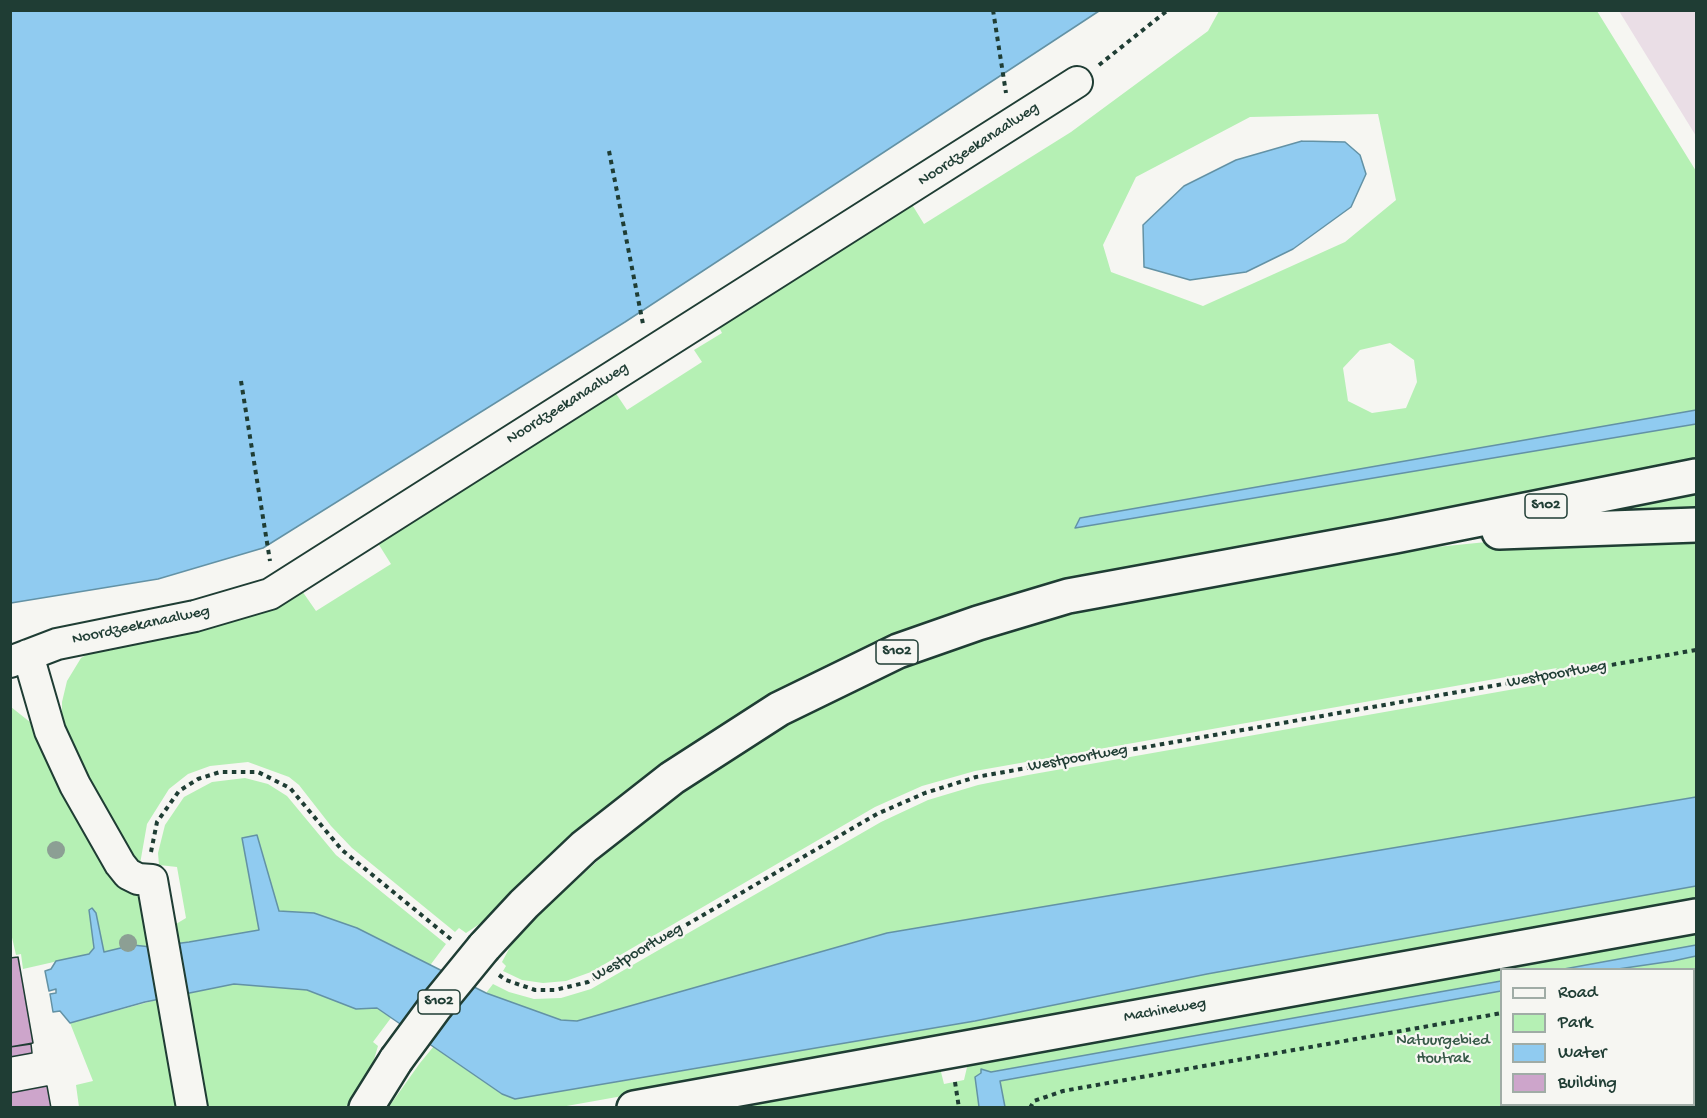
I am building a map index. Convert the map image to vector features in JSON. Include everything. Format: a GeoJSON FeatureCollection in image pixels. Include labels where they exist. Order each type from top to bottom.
{"type":"FeatureCollection","features":[{"type":"Feature","properties":{"kind":"main road","name":"S102"},"geometry":{"type":"LineString","coordinates":[[366,1107],[396,1060],[435,1007],[479,954],[559,870],[636,804],[744,729],[858,669],[938,636],[1068,596],[1395,536],[1696,476]]}},
{"type":"Feature","properties":{"kind":"main road","name":"S102"},"geometry":{"type":"LineString","coordinates":[[1395,536],[1696,525]]}},
{"type":"Feature","properties":{"kind":"main road","name":"Machineweg"},"geometry":{"type":"LineString","coordinates":[[634,1107],[1696,916]]}},
{"type":"Feature","properties":{"kind":"street","name":"Noordzeekanaalweg"},"geometry":{"type":"LineString","coordinates":[[152,880],[138,879],[128,874],[120,864],[75,786],[19,659],[57,644],[195,616],[270,594],[1077,82]]}},
{"type":"Feature","properties":{"kind":"street"},"geometry":{"type":"LineString","coordinates":[[152,880],[192,1107]]}},
{"type":"Feature","properties":{"kind":"path"},"geometry":{"type":"LineString","coordinates":[[993,10],[1007,99]]}},
{"type":"Feature","properties":{"kind":"path"},"geometry":{"type":"LineString","coordinates":[[1077,82],[1168,10]]}},
{"type":"Feature","properties":{"kind":"path"},"geometry":{"type":"LineString","coordinates":[[609,152],[645,336]]}},
{"type":"Feature","properties":{"kind":"path"},"geometry":{"type":"LineString","coordinates":[[240,381],[271,568]]}},
{"type":"Feature","properties":{"kind":"path","name":"Westpoortweg"},"geometry":{"type":"LineString","coordinates":[[152,880],[150,856],[157,822],[179,791],[198,778],[220,772],[258,772],[290,788],[342,850],[479,954],[506,980],[535,990],[555,990],[588,982],[877,814],[925,793],[976,777],[1696,650]]}},
{"type":"Feature","properties":{"kind":"path"},"geometry":{"type":"LineString","coordinates":[[1030,1107],[1034,1101],[1063,1092],[1500,1013]]}},
{"type":"Feature","properties":{"kind":"shaded area"},"geometry":{"type":"Polygon","coordinates":[[[1619,11],[1696,11],[1696,136],[1619,11]]]}},
{"type":"Feature","properties":{"kind":"green space"},"geometry":{"type":"Polygon","coordinates":[[[1219,11],[1597,11],[1696,171],[1696,410],[1075,527],[1696,418],[1696,470],[1081,578],[1010,595],[897,636],[781,691],[675,754],[572,834],[481,923],[466,933],[459,928],[455,932],[352,848],[331,826],[299,785],[289,777],[248,762],[210,766],[188,774],[169,789],[147,824],[140,864],[135,864],[82,771],[62,723],[62,702],[67,681],[81,658],[96,649],[300,588],[316,611],[391,564],[376,540],[611,386],[627,410],[702,362],[694,350],[722,333],[717,323],[908,198],[924,224],[1071,132],[1208,31],[1219,11]],[[1378,114],[1250,117],[1136,177],[1103,245],[1111,272],[1203,306],[1345,242],[1396,200],[1378,114]],[[1390,343],[1360,350],[1343,368],[1348,401],[1372,413],[1406,408],[1417,382],[1414,360],[1390,343]]]}},
{"type":"Feature","properties":{"kind":"green space"},"geometry":{"type":"Polygon","coordinates":[[[1696,487],[1696,515],[1553,512],[1696,487]]]}},
{"type":"Feature","properties":{"kind":"green space"},"geometry":{"type":"Polygon","coordinates":[[[1696,533],[1696,904],[561,1107],[388,1108],[434,1046],[441,1051],[493,984],[509,992],[534,999],[561,998],[591,989],[881,822],[928,800],[978,785],[1028,775],[1543,684],[1557,668],[975,771],[922,786],[875,807],[591,972],[566,981],[543,983],[522,980],[503,971],[506,966],[502,962],[511,945],[540,913],[635,827],[685,789],[762,737],[866,681],[966,641],[1047,617],[1188,589],[1416,549],[1517,539],[1696,533]]]}},
{"type":"Feature","properties":{"kind":"green space"},"geometry":{"type":"Polygon","coordinates":[[[11,707],[30,722],[46,759],[108,870],[140,894],[151,947],[133,945],[104,952],[96,913],[89,910],[94,948],[89,954],[23,969],[21,954],[16,955],[11,933],[11,707]]]}},
{"type":"Feature","properties":{"kind":"green space"},"geometry":{"type":"Polygon","coordinates":[[[245,778],[268,784],[287,796],[336,855],[446,944],[373,1042],[378,1046],[373,1063],[346,1107],[204,1107],[171,927],[186,918],[177,867],[159,865],[158,853],[165,825],[184,797],[212,782],[245,778]]]}},
{"type":"Feature","properties":{"kind":"green space","name":"Natuurgebied Houtrak"},"geometry":{"type":"Polygon","coordinates":[[[1696,928],[1696,1107],[702,1108],[940,1068],[944,1084],[964,1080],[968,1063],[1696,928]]]}},
{"type":"Feature","properties":{"kind":"green space"},"geometry":{"type":"Polygon","coordinates":[[[160,999],[180,1107],[79,1107],[76,1085],[93,1081],[70,1023],[160,999]]]}},
{"type":"Feature","properties":{"kind":"water"},"geometry":{"type":"Polygon","coordinates":[[[11,10],[1099,11],[625,322],[263,548],[158,579],[11,603],[11,10]]]}},
{"type":"Feature","properties":{"kind":"water"},"geometry":{"type":"Polygon","coordinates":[[[1302,141],[1345,142],[1360,155],[1366,174],[1351,207],[1293,249],[1246,272],[1190,280],[1144,267],[1143,225],[1184,186],[1236,160],[1302,141]]]}},
{"type":"Feature","properties":{"kind":"water"},"geometry":{"type":"Polygon","coordinates":[[[1696,410],[1696,424],[1075,528],[1080,518],[1696,410]]]}},
{"type":"Feature","properties":{"kind":"water"},"geometry":{"type":"Polygon","coordinates":[[[1696,797],[1696,886],[1207,974],[975,1021],[515,1099],[502,1094],[377,1008],[356,1009],[307,990],[234,984],[145,1002],[70,1023],[60,1011],[53,1012],[50,994],[56,993],[56,989],[49,991],[45,971],[51,969],[56,961],[89,954],[94,948],[89,910],[92,908],[96,913],[104,952],[133,945],[151,947],[259,930],[242,838],[257,835],[279,911],[314,913],[357,928],[486,993],[561,1020],[577,1021],[887,933],[1696,797]]]}},
{"type":"Feature","properties":{"kind":"water"},"geometry":{"type":"Polygon","coordinates":[[[1696,945],[1696,956],[1673,961],[1625,968],[1570,968],[1696,945]]]}},
{"type":"Feature","properties":{"kind":"water"},"geometry":{"type":"Polygon","coordinates":[[[1500,981],[1500,991],[1000,1081],[1005,1107],[979,1107],[975,1077],[981,1073],[981,1069],[991,1072],[1500,981]]]}},
{"type":"Feature","properties":{"kind":"building"},"geometry":{"type":"Polygon","coordinates":[[[18,957],[33,1043],[10,1047],[10,958],[18,957]]]}},
{"type":"Feature","properties":{"kind":"building"},"geometry":{"type":"Polygon","coordinates":[[[31,1044],[32,1053],[10,1057],[10,1047],[31,1044]]]}},
{"type":"Feature","properties":{"kind":"building"},"geometry":{"type":"Polygon","coordinates":[[[47,1086],[51,1108],[10,1108],[10,1093],[47,1086]]]}}]}
